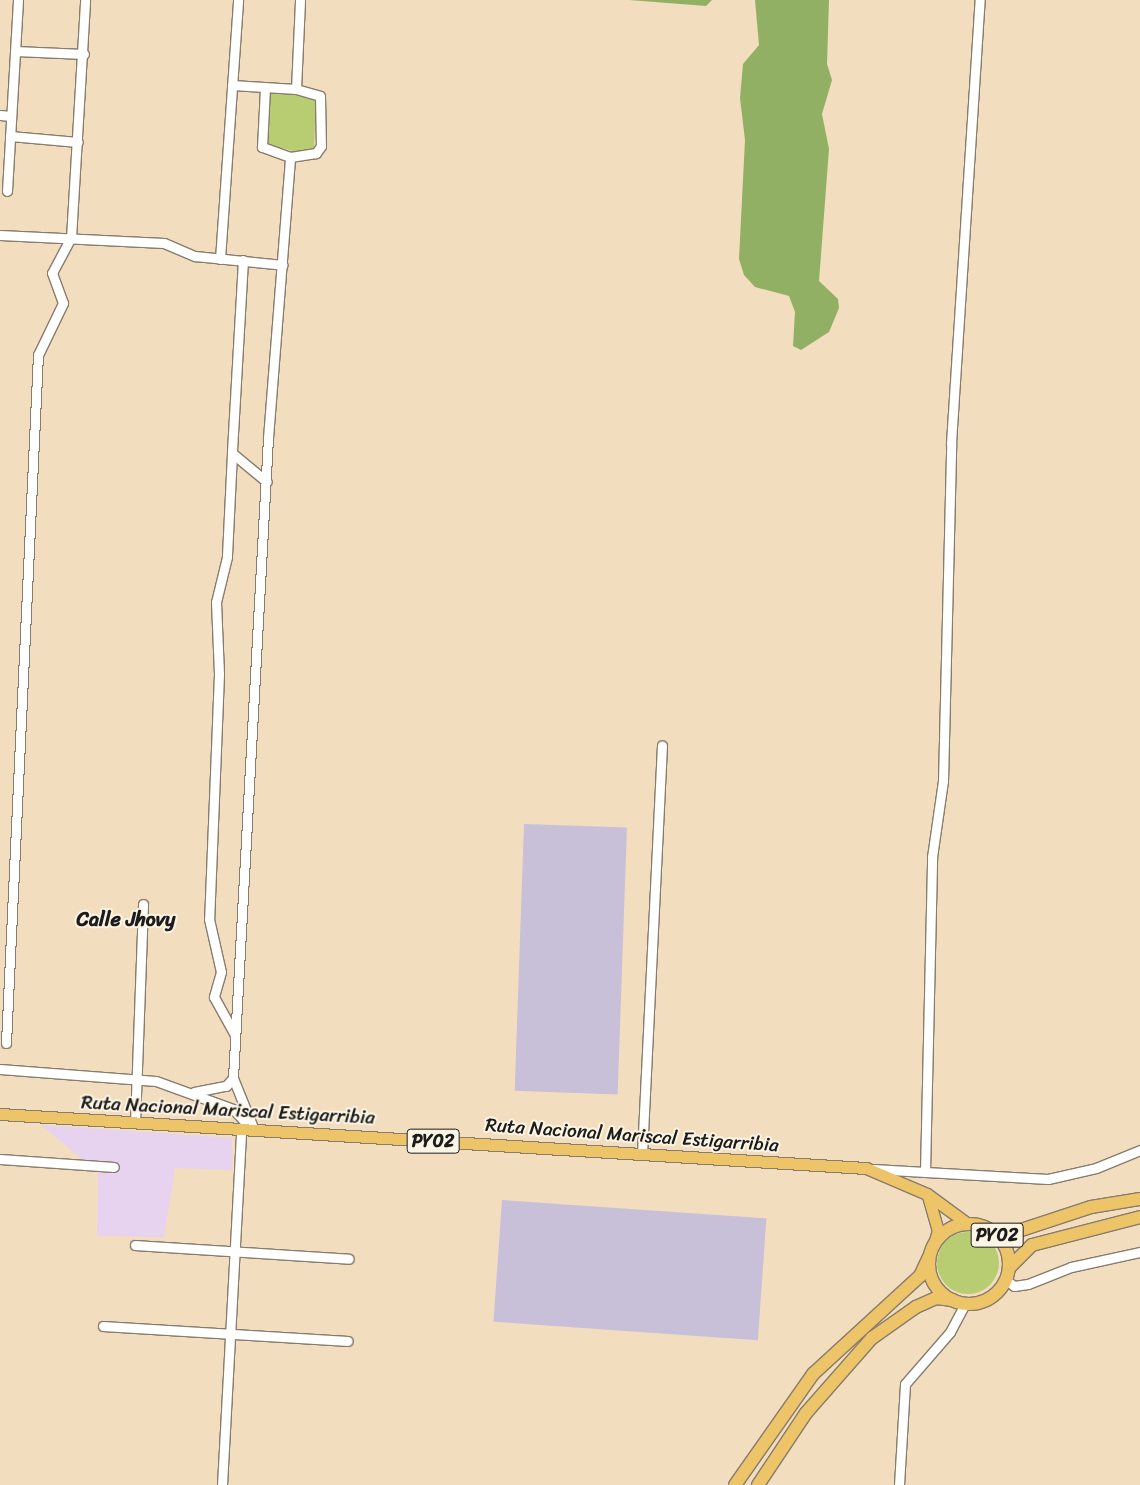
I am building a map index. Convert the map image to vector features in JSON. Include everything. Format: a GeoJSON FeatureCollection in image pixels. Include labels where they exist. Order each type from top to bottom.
{"type":"FeatureCollection","features":[{"type":"Feature","properties":{"kind":"highway","name":"PY02"},"geometry":{"type":"LineString","coordinates":[[934,1244],[948,1230],[968,1224],[994,1232],[1015,1232],[1091,1207],[1140,1199]]}},
{"type":"Feature","properties":{"kind":"highway","name":"PY02"},"geometry":{"type":"LineString","coordinates":[[758,1485],[806,1413],[872,1338],[916,1308],[936,1298],[959,1302],[990,1298],[1032,1245],[1140,1217]]}},
{"type":"Feature","properties":{"kind":"highway","name":"PY02"},"geometry":{"type":"LineString","coordinates":[[994,1232],[1003,1242],[1008,1274]]}},
{"type":"Feature","properties":{"kind":"highway"},"geometry":{"type":"LineString","coordinates":[[735,1485],[813,1374],[920,1276],[930,1257],[934,1244]]}},
{"type":"Feature","properties":{"kind":"highway"},"geometry":{"type":"LineString","coordinates":[[930,1257],[934,1283],[959,1302]]}},
{"type":"Feature","properties":{"kind":"main road","name":"Ruta Nacional Mariscal Estigarribia"},"geometry":{"type":"LineString","coordinates":[[0,1114],[866,1168],[927,1194],[968,1224]]}},
{"type":"Feature","properties":{"kind":"main road"},"geometry":{"type":"LineString","coordinates":[[927,1194],[938,1230],[934,1244]]}},
{"type":"Feature","properties":{"kind":"street"},"geometry":{"type":"LineString","coordinates":[[7,191],[18,0]]}},
{"type":"Feature","properties":{"kind":"street"},"geometry":{"type":"LineString","coordinates":[[6,1043],[38,354],[63,302],[52,273],[71,238],[86,0]]}},
{"type":"Feature","properties":{"kind":"street"},"geometry":{"type":"LineString","coordinates":[[220,259],[238,0]]}},
{"type":"Feature","properties":{"kind":"street"},"geometry":{"type":"LineString","coordinates":[[296,89],[300,0]]}},
{"type":"Feature","properties":{"kind":"street"},"geometry":{"type":"LineString","coordinates":[[924,1172],[932,857],[943,771],[951,443],[980,0]]}},
{"type":"Feature","properties":{"kind":"street"},"geometry":{"type":"LineString","coordinates":[[15,51],[84,54]]}},
{"type":"Feature","properties":{"kind":"street"},"geometry":{"type":"LineString","coordinates":[[232,85],[296,89],[316,94],[323,101],[321,146],[316,153],[290,157],[266,150],[261,143],[265,88]]}},
{"type":"Feature","properties":{"kind":"street"},"geometry":{"type":"LineString","coordinates":[[0,115],[11,116]]}},
{"type":"Feature","properties":{"kind":"street"},"geometry":{"type":"LineString","coordinates":[[10,136],[78,142]]}},
{"type":"Feature","properties":{"kind":"street"},"geometry":{"type":"LineString","coordinates":[[254,1130],[233,1078],[267,482],[290,157]]}},
{"type":"Feature","properties":{"kind":"street"},"geometry":{"type":"LineString","coordinates":[[0,235],[164,244],[195,256],[283,265]]}},
{"type":"Feature","properties":{"kind":"street"},"geometry":{"type":"LineString","coordinates":[[235,1035],[214,997],[221,972],[209,919],[219,674],[216,602],[227,557],[243,260]]}},
{"type":"Feature","properties":{"kind":"street"},"geometry":{"type":"LineString","coordinates":[[232,453],[267,482]]}},
{"type":"Feature","properties":{"kind":"street"},"geometry":{"type":"LineString","coordinates":[[642,1154],[662,745]]}},
{"type":"Feature","properties":{"kind":"street"},"geometry":{"type":"LineString","coordinates":[[135,1123],[143,904]]}},
{"type":"Feature","properties":{"kind":"street"},"geometry":{"type":"LineString","coordinates":[[0,1069],[136,1078],[194,1092],[233,1109],[254,1130]]}},
{"type":"Feature","properties":{"kind":"street"},"geometry":{"type":"LineString","coordinates":[[194,1092],[226,1086],[233,1078]]}},
{"type":"Feature","properties":{"kind":"street"},"geometry":{"type":"LineString","coordinates":[[222,1485],[240,1129]]}},
{"type":"Feature","properties":{"kind":"street"},"geometry":{"type":"LineString","coordinates":[[866,1168],[1065,1178],[1140,1150]]}},
{"type":"Feature","properties":{"kind":"street"},"geometry":{"type":"LineString","coordinates":[[0,1159],[114,1167]]}},
{"type":"Feature","properties":{"kind":"street"},"geometry":{"type":"LineString","coordinates":[[135,1245],[349,1259]]}},
{"type":"Feature","properties":{"kind":"street"},"geometry":{"type":"LineString","coordinates":[[1008,1274],[1014,1286],[1028,1284],[1071,1267],[1140,1252]]}},
{"type":"Feature","properties":{"kind":"street"},"geometry":{"type":"LineString","coordinates":[[899,1485],[905,1384],[950,1332],[959,1302]]}},
{"type":"Feature","properties":{"kind":"street"},"geometry":{"type":"LineString","coordinates":[[103,1326],[348,1341]]}},
{"type":"Feature","properties":{"kind":"shaded area"},"geometry":{"type":"Polygon","coordinates":[[[524,824],[627,828],[618,1094],[515,1091],[524,824]]]}},
{"type":"Feature","properties":{"kind":"shaded area"},"geometry":{"type":"Polygon","coordinates":[[[41,1125],[232,1138],[232,1170],[175,1168],[164,1237],[97,1236],[98,1172],[41,1125]]]}},
{"type":"Feature","properties":{"kind":"shaded area"},"geometry":{"type":"Polygon","coordinates":[[[502,1200],[766,1218],[758,1340],[493,1322],[502,1200]]]}},
{"type":"Feature","properties":{"kind":"green space"},"geometry":{"type":"Polygon","coordinates":[[[629,0],[712,0],[706,6],[629,0]]]}},
{"type":"Feature","properties":{"kind":"green space"},"geometry":{"type":"Polygon","coordinates":[[[755,0],[829,0],[827,64],[832,80],[822,114],[829,149],[819,281],[838,299],[839,308],[829,332],[801,350],[793,346],[795,312],[789,296],[755,287],[744,275],[739,259],[745,140],[740,98],[743,64],[759,45],[755,0]]]}},
{"type":"Feature","properties":{"kind":"green space"},"geometry":{"type":"Polygon","coordinates":[[[274,91],[316,97],[314,150],[305,154],[266,144],[269,94],[274,91]]]}},
{"type":"Feature","properties":{"kind":"green space"},"geometry":{"type":"Polygon","coordinates":[[[968,1232],[980,1234],[990,1241],[997,1251],[999,1263],[997,1275],[990,1285],[980,1292],[968,1294],[956,1292],[946,1285],[939,1275],[937,1263],[939,1251],[946,1241],[956,1234],[968,1232]]]}},
{"type":"Feature","properties":{"kind":"district","name":"Calle Jhovy"},"geometry":{"type":"Point","coordinates":[126,919]}}]}
